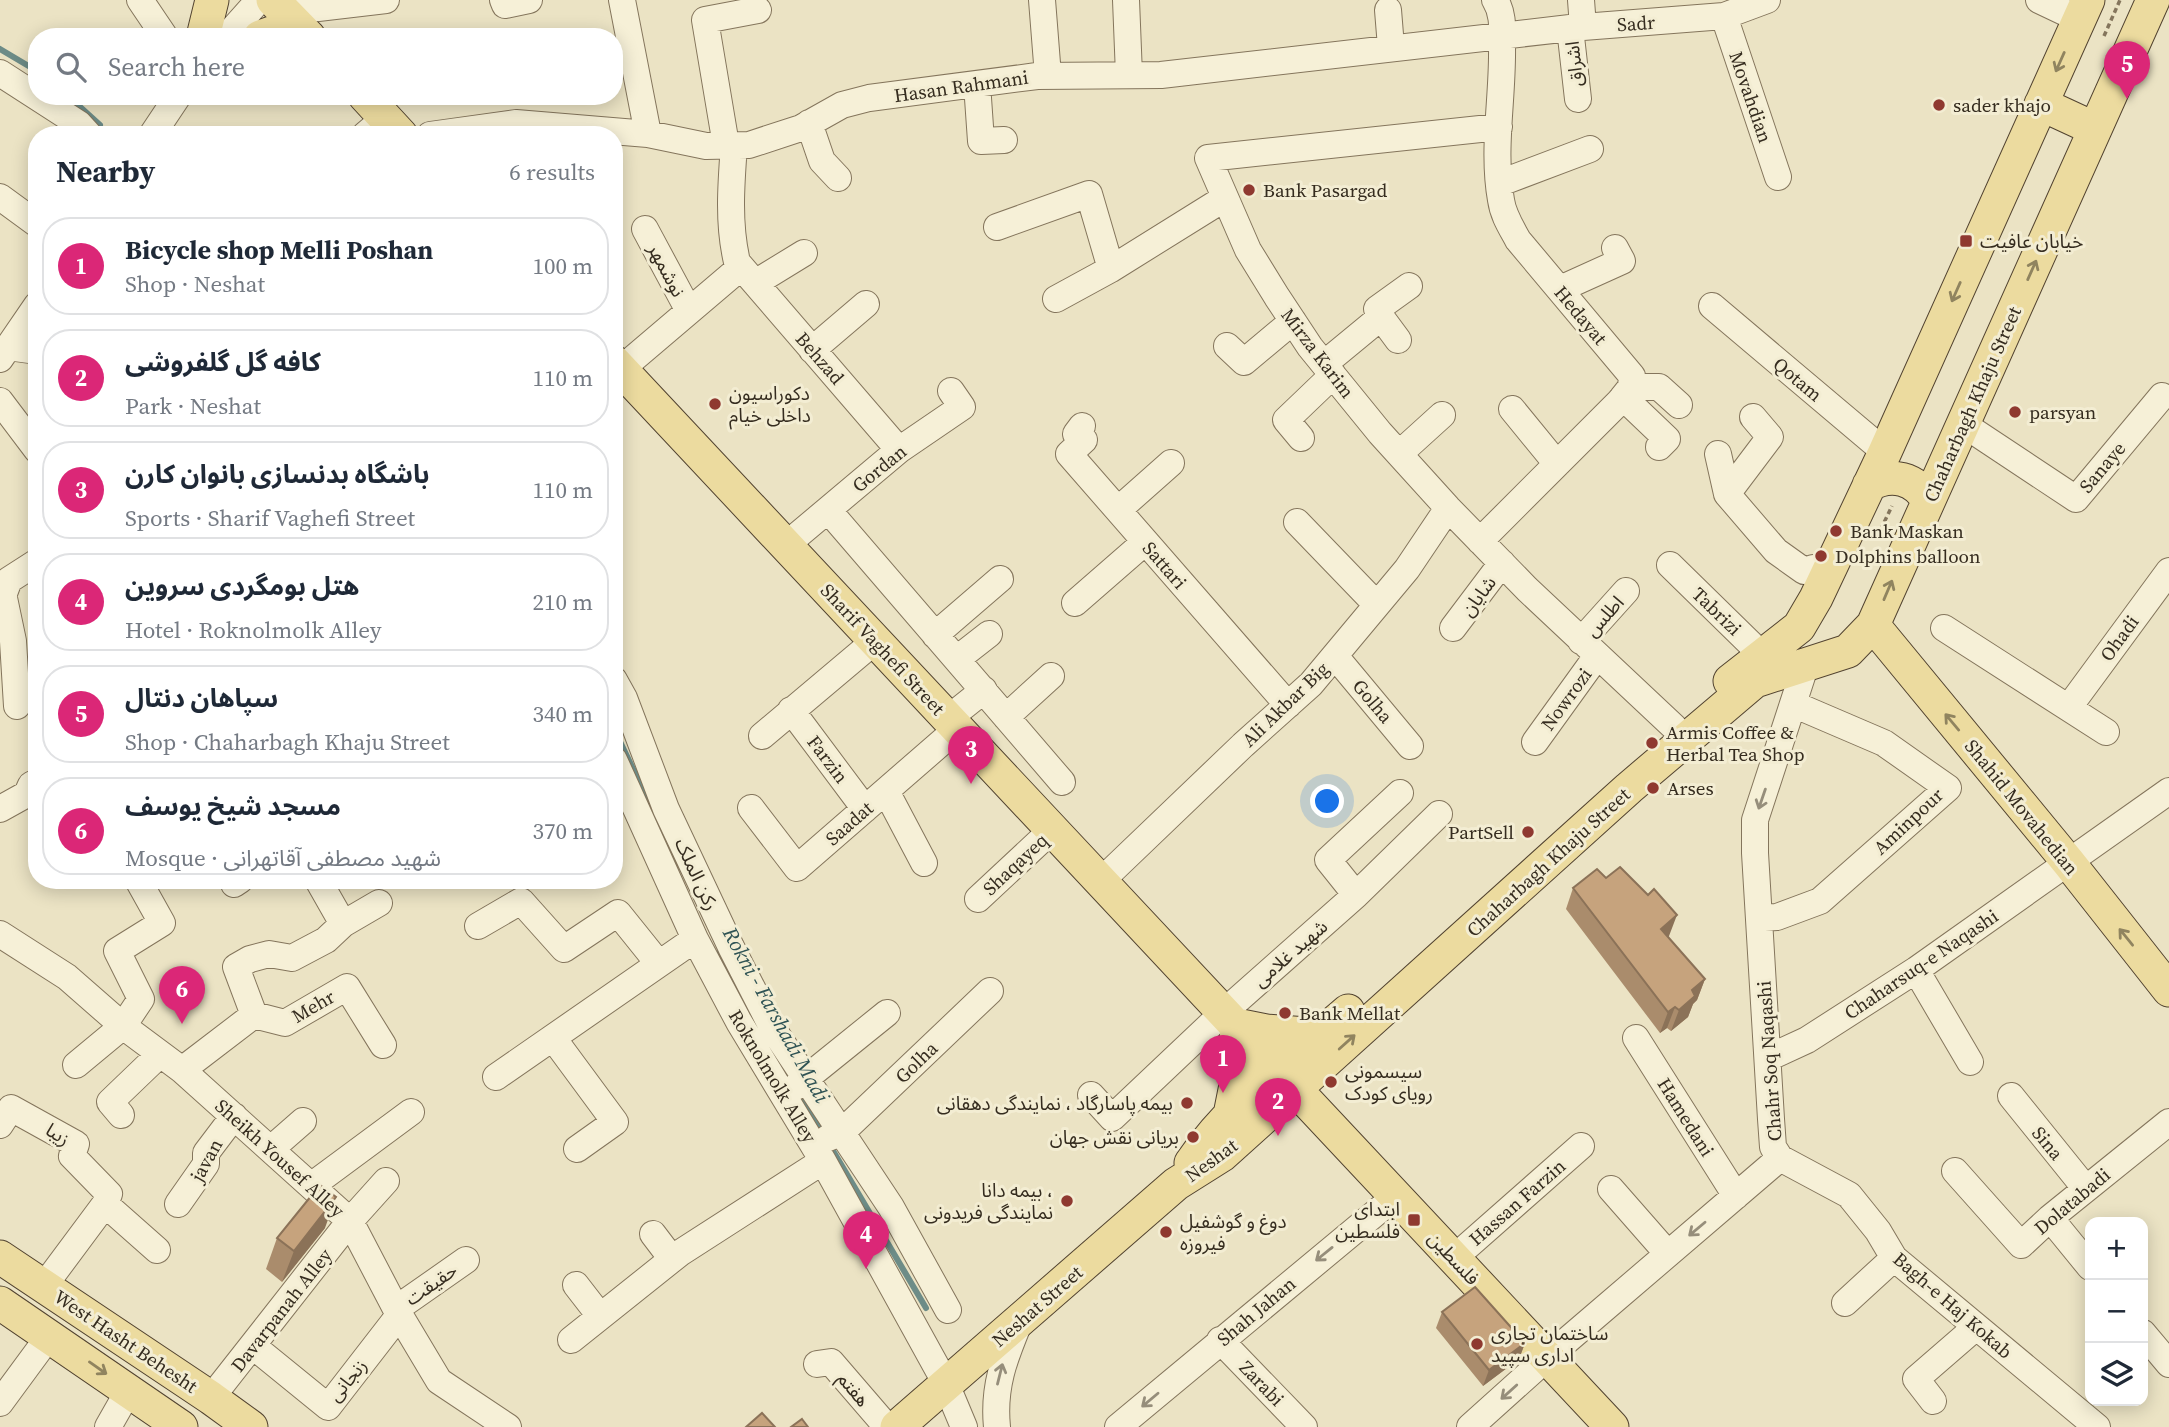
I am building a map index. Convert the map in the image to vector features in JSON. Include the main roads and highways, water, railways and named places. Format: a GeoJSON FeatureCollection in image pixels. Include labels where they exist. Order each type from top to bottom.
{"type":"FeatureCollection","features":[{"type":"Feature","properties":{"kind":"main road"},"geometry":{"type":"LineString","coordinates":[[205,28],[212,0]]}},
{"type":"Feature","properties":{"kind":"main road","name":"Chaharbagh Khaju Street"},"geometry":{"type":"LineString","coordinates":[[1288,1079],[1755,681],[1848,652],[1862,639],[1873,625],[2153,0]]}},
{"type":"Feature","properties":{"kind":"main road"},"geometry":{"type":"LineString","coordinates":[[272,4],[298,28]]}},
{"type":"Feature","properties":{"kind":"main road","name":"Chaharbagh Khaju Street"},"geometry":{"type":"LineString","coordinates":[[1288,1079],[1321,1035],[1693,709],[1799,627],[1826,577],[1885,452],[2083,10]]}},
{"type":"Feature","properties":{"kind":"main road"},"geometry":{"type":"LineString","coordinates":[[2041,104],[2095,129]]}},
{"type":"Feature","properties":{"kind":"main road","name":"Sharif Vaghefi Street"},"geometry":{"type":"LineString","coordinates":[[623,374],[1288,1079]]}},
{"type":"Feature","properties":{"kind":"main road"},"geometry":{"type":"LineString","coordinates":[[1869,485],[1885,478],[1904,480],[1919,488],[1928,502]]}},
{"type":"Feature","properties":{"kind":"main road","name":"Shahid Movahedian"},"geometry":{"type":"LineString","coordinates":[[1873,625],[2169,989]]}},
{"type":"Feature","properties":{"kind":"main road"},"geometry":{"type":"LineString","coordinates":[[1799,627],[1799,639],[1803,649],[1815,662]]}},
{"type":"Feature","properties":{"kind":"main road"},"geometry":{"type":"LineString","coordinates":[[1230,1115],[1238,1075],[1230,1018],[1266,1031],[1321,1035]]}},
{"type":"Feature","properties":{"kind":"main road","name":"Neshat"},"geometry":{"type":"LineString","coordinates":[[1176,1184],[1207,1138],[1230,1115],[1288,1079]]}},
{"type":"Feature","properties":{"kind":"main road","name":"Neshat"},"geometry":{"type":"LineString","coordinates":[[1176,1184],[1222,1155],[1288,1079]]}},
{"type":"Feature","properties":{"kind":"main road","name":"فلسطین"},"geometry":{"type":"LineString","coordinates":[[1288,1079],[1615,1427]]}},
{"type":"Feature","properties":{"kind":"main road","name":"Neshat Street"},"geometry":{"type":"LineString","coordinates":[[897,1427],[1176,1184]]}},
{"type":"Feature","properties":{"kind":"main road","name":"West Hasht Behesht"},"geometry":{"type":"LineString","coordinates":[[0,1257],[251,1427]]}},
{"type":"Feature","properties":{"kind":"main road","name":"West Hasht Behesht"},"geometry":{"type":"LineString","coordinates":[[0,1303],[181,1427]]}},
{"type":"Feature","properties":{"kind":"waterway","name":"Rokni - Farshadi Madi"},"geometry":{"type":"LineString","coordinates":[[0,49],[28,66]]}},
{"type":"Feature","properties":{"kind":"waterway","name":"Rokni - Farshadi Madi"},"geometry":{"type":"LineString","coordinates":[[78,105],[100,125]]}},
{"type":"Feature","properties":{"kind":"waterway","name":"Rokni - Farshadi Madi"},"geometry":{"type":"LineString","coordinates":[[623,748],[654,813]]}},
{"type":"Feature","properties":{"kind":"waterway","name":"Rokni - Farshadi Madi"},"geometry":{"type":"LineString","coordinates":[[719,953],[740,993]]}},
{"type":"Feature","properties":{"kind":"waterway","name":"Rokni - Farshadi Madi"},"geometry":{"type":"LineString","coordinates":[[799,1092],[824,1134]]}},
{"type":"Feature","properties":{"kind":"waterway","name":"Rokni - Farshadi Madi"},"geometry":{"type":"LineString","coordinates":[[829,1144],[926,1308]]}},
{"type":"Feature","properties":{"kind":"place","name":"سپاهان دنتال"},"geometry":{"type":"Point","coordinates":[2127,99]}},
{"type":"Feature","properties":{"kind":"place","name":"sader khajo"},"geometry":{"type":"Point","coordinates":[1939,105]}},
{"type":"Feature","properties":{"kind":"place","name":"Bank Pasargad"},"geometry":{"type":"Point","coordinates":[1249,190]}},
{"type":"Feature","properties":{"kind":"place","name":"خیابان عافیت"},"geometry":{"type":"Point","coordinates":[1966,241]}},
{"type":"Feature","properties":{"kind":"place","name":"دکوراسیون داخلی خیام"},"geometry":{"type":"Point","coordinates":[715,404]}},
{"type":"Feature","properties":{"kind":"place","name":"parsyan"},"geometry":{"type":"Point","coordinates":[2015,412]}},
{"type":"Feature","properties":{"kind":"place","name":"Bank Maskan"},"geometry":{"type":"Point","coordinates":[1836,531]}},
{"type":"Feature","properties":{"kind":"place","name":"Dolphins balloon"},"geometry":{"type":"Point","coordinates":[1821,556]}},
{"type":"Feature","properties":{"kind":"place","name":"Armis Coffee & Herbal Tea Shop"},"geometry":{"type":"Point","coordinates":[1652,743]}},
{"type":"Feature","properties":{"kind":"place","name":"باشگاه بدنسازی بانوان کارن"},"geometry":{"type":"Point","coordinates":[971,784]}},
{"type":"Feature","properties":{"kind":"place","name":"Arses"},"geometry":{"type":"Point","coordinates":[1653,788]}},
{"type":"Feature","properties":{"kind":"place","name":"PartSell"},"geometry":{"type":"Point","coordinates":[1528,832]}},
{"type":"Feature","properties":{"kind":"place","name":"Bank Mellat"},"geometry":{"type":"Point","coordinates":[1285,1013]}},
{"type":"Feature","properties":{"kind":"place","name":"مسجد شیخ یوسف"},"geometry":{"type":"Point","coordinates":[182,1024]}},
{"type":"Feature","properties":{"kind":"place","name":"سیسمونی رویای کودک"},"geometry":{"type":"Point","coordinates":[1331,1082]}},
{"type":"Feature","properties":{"kind":"place","name":"Bicycle shop Melli Poshan"},"geometry":{"type":"Point","coordinates":[1223,1093]}},
{"type":"Feature","properties":{"kind":"place","name":"بیمه پاسارگاد ، نمایندگی دهقانی"},"geometry":{"type":"Point","coordinates":[1187,1103]}},
{"type":"Feature","properties":{"kind":"place","name":"کافه گل گلفروشی"},"geometry":{"type":"Point","coordinates":[1278,1136]}},
{"type":"Feature","properties":{"kind":"place","name":"بریانی نقش جهان"},"geometry":{"type":"Point","coordinates":[1193,1137]}},
{"type":"Feature","properties":{"kind":"place","name":"بیمه دانا ، نمایندگی فریدونی"},"geometry":{"type":"Point","coordinates":[1067,1201]}},
{"type":"Feature","properties":{"kind":"place","name":"ابتدای فلسطین"},"geometry":{"type":"Point","coordinates":[1414,1220]}},
{"type":"Feature","properties":{"kind":"place","name":"دوغ و گوشفیل فیروزه"},"geometry":{"type":"Point","coordinates":[1166,1232]}},
{"type":"Feature","properties":{"kind":"place","name":"هتل بومگردی سروین"},"geometry":{"type":"Point","coordinates":[866,1269]}},
{"type":"Feature","properties":{"kind":"place","name":"ساختمان تجاری اداری سپید"},"geometry":{"type":"Point","coordinates":[1477,1344]}}]}
